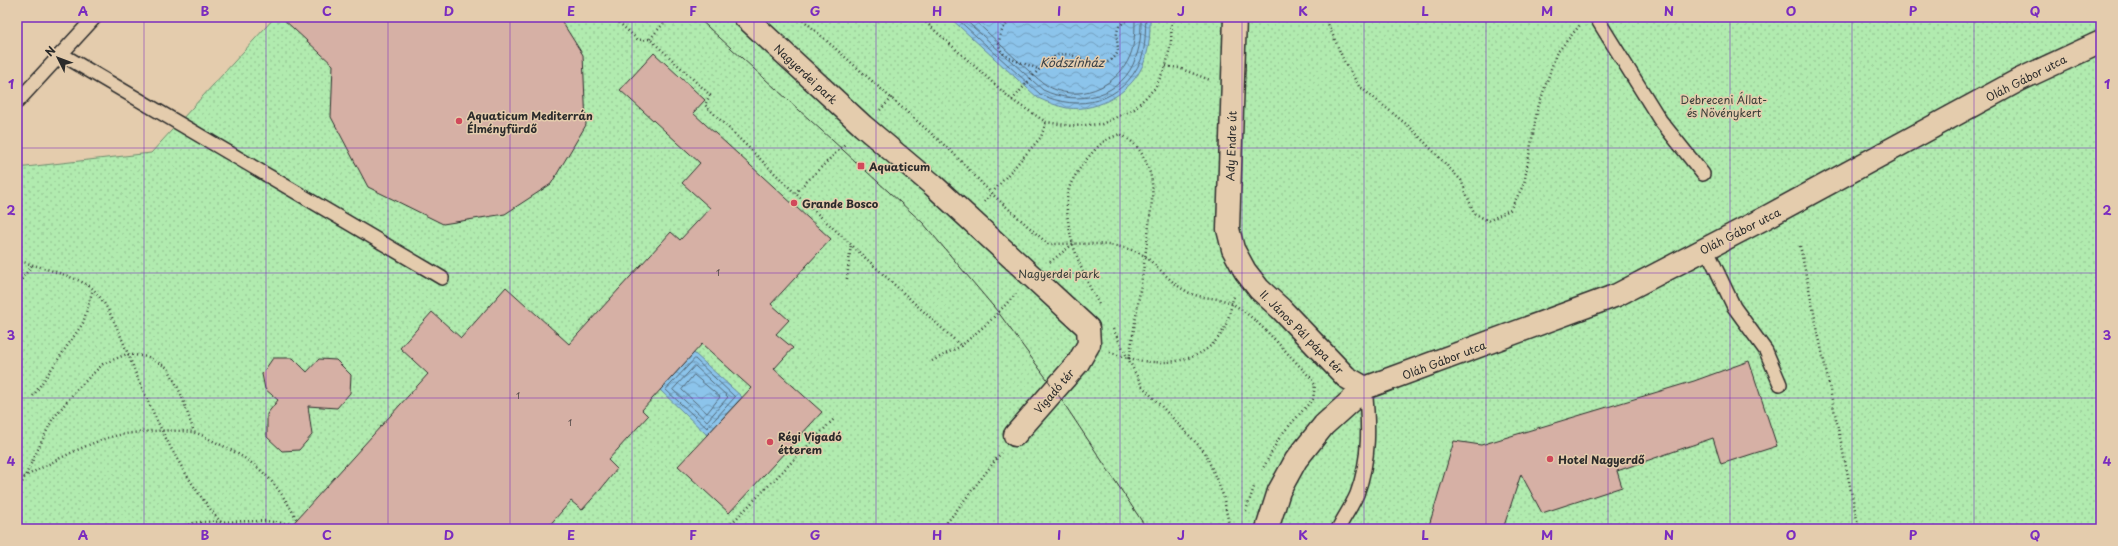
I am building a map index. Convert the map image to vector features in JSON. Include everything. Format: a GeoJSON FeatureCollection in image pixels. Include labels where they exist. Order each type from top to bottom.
{"type":"FeatureCollection","features":[{"type":"Feature","properties":{"kind":"street","name":"Nagyerdei park"},"geometry":{"type":"LineString","coordinates":[[745,17],[863,126],[933,184],[1031,277],[1088,328],[1089,344]]}},
{"type":"Feature","properties":{"kind":"street","name":"Ady Endre út"},"geometry":{"type":"LineString","coordinates":[[1236,17],[1232,89],[1228,229],[1233,249],[1245,271]]}},
{"type":"Feature","properties":{"kind":"street","name":"Oláh Gábor utca"},"geometry":{"type":"LineString","coordinates":[[1365,388],[1617,294],[1706,248],[2019,80],[2101,42]]}},
{"type":"Feature","properties":{"kind":"street","name":"II. János Pál pápa tér"},"geometry":{"type":"LineString","coordinates":[[1245,271],[1259,289],[1281,309],[1346,377],[1365,388]]}},
{"type":"Feature","properties":{"kind":"street","name":"Vigadó tér"},"geometry":{"type":"LineString","coordinates":[[1015,436],[1078,363],[1089,344]]}},
{"type":"Feature","properties":{"kind":"street"},"geometry":{"type":"LineString","coordinates":[[1267,529],[1279,491],[1296,460],[1324,425],[1365,388]]}},
{"type":"Feature","properties":{"kind":"lane"},"geometry":{"type":"LineString","coordinates":[[17,102],[95,17]]}},
{"type":"Feature","properties":{"kind":"lane"},"geometry":{"type":"LineString","coordinates":[[1596,17],[1660,120],[1703,174]]}},
{"type":"Feature","properties":{"kind":"lane"},"geometry":{"type":"LineString","coordinates":[[61,54],[442,278]]}},
{"type":"Feature","properties":{"kind":"lane"},"geometry":{"type":"LineString","coordinates":[[1706,248],[1734,307],[1766,351],[1780,384]]}},
{"type":"Feature","properties":{"kind":"lane"},"geometry":{"type":"LineString","coordinates":[[1338,529],[1357,493],[1367,456],[1369,422],[1365,388]]}},
{"type":"Feature","properties":{"kind":"path"},"geometry":{"type":"LineString","coordinates":[[614,17],[638,40],[650,39],[669,17]]}},
{"type":"Feature","properties":{"kind":"path"},"geometry":{"type":"LineString","coordinates":[[800,17],[953,153],[992,194],[1048,244],[1073,244],[1126,248],[1146,257],[1169,280],[1192,294],[1232,303],[1251,317],[1310,377],[1315,385],[1313,399],[1281,435],[1261,472]]}},
{"type":"Feature","properties":{"kind":"path"},"geometry":{"type":"LineString","coordinates":[[920,17],[1012,100],[1046,122],[1072,126],[1102,124],[1134,109],[1155,88],[1166,66],[1172,17]]}},
{"type":"Feature","properties":{"kind":"path"},"geometry":{"type":"LineString","coordinates":[[1010,17],[1000,37],[999,43],[1002,53],[1011,59],[1032,65],[1039,70]]}},
{"type":"Feature","properties":{"kind":"path"},"geometry":{"type":"LineString","coordinates":[[1012,100],[1039,70],[1050,60],[1059,55],[1070,55],[1093,65],[1107,63],[1117,54],[1119,48],[1117,33],[1120,26],[1131,17]]}},
{"type":"Feature","properties":{"kind":"path"},"geometry":{"type":"LineString","coordinates":[[1325,17],[1344,60],[1359,86],[1411,128],[1461,180],[1474,213],[1488,221],[1510,210],[1524,184],[1537,110],[1556,54],[1582,23]]}},
{"type":"Feature","properties":{"kind":"path"},"geometry":{"type":"LineString","coordinates":[[650,39],[710,95],[705,106],[795,193],[961,346]]}},
{"type":"Feature","properties":{"kind":"path"},"geometry":{"type":"LineString","coordinates":[[1166,66],[1179,68],[1232,89]]}},
{"type":"Feature","properties":{"kind":"path"},"geometry":{"type":"LineString","coordinates":[[795,193],[892,98]]}},
{"type":"Feature","properties":{"kind":"path"},"geometry":{"type":"LineString","coordinates":[[970,219],[1041,136],[1046,122]]}},
{"type":"Feature","properties":{"kind":"path"},"geometry":{"type":"LineString","coordinates":[[1099,305],[1082,271],[1073,244],[1068,215],[1068,192],[1079,171],[1095,150],[1106,140],[1120,134],[1133,142],[1141,154],[1150,174],[1152,197],[1146,257],[1129,360]]}},
{"type":"Feature","properties":{"kind":"path"},"geometry":{"type":"LineString","coordinates":[[847,279],[851,244]]}},
{"type":"Feature","properties":{"kind":"path"},"geometry":{"type":"LineString","coordinates":[[932,361],[961,346],[989,322],[1031,277],[1073,244]]}},
{"type":"Feature","properties":{"kind":"path"},"geometry":{"type":"LineString","coordinates":[[1800,246],[1859,529]]}},
{"type":"Feature","properties":{"kind":"path"},"geometry":{"type":"LineString","coordinates":[[17,260],[71,278],[93,289],[107,310],[161,431],[196,491],[227,529]]}},
{"type":"Feature","properties":{"kind":"path"},"geometry":{"type":"LineString","coordinates":[[17,286],[32,265]]}},
{"type":"Feature","properties":{"kind":"path"},"geometry":{"type":"LineString","coordinates":[[33,396],[83,323],[93,289]]}},
{"type":"Feature","properties":{"kind":"path"},"geometry":{"type":"LineString","coordinates":[[1110,326],[1142,386],[1205,452],[1223,495],[1230,529]]}},
{"type":"Feature","properties":{"kind":"path"},"geometry":{"type":"LineString","coordinates":[[17,493],[52,420],[77,389],[103,364],[127,354],[148,356],[168,368],[181,394],[194,432]]}},
{"type":"Feature","properties":{"kind":"path"},"geometry":{"type":"LineString","coordinates":[[726,529],[834,419]]}},
{"type":"Feature","properties":{"kind":"path"},"geometry":{"type":"LineString","coordinates":[[24,477],[73,452],[118,435],[161,431],[194,432],[241,454],[269,477],[286,500],[296,520]]}},
{"type":"Feature","properties":{"kind":"path"},"geometry":{"type":"LineString","coordinates":[[942,529],[1015,436]]}},
{"type":"Feature","properties":{"kind":"path"},"geometry":{"type":"LineString","coordinates":[[1245,516],[1249,497],[1255,484]]}},
{"type":"Feature","properties":{"kind":"path"},"geometry":{"type":"LineString","coordinates":[[173,529],[198,522],[222,523],[265,521],[292,524]]}},
{"type":"Feature","properties":{"kind":"green space","name":"Nagyerdei park"},"geometry":{"type":"Polygon","coordinates":[[[275,17],[2101,17],[2101,529],[17,529],[17,168],[151,153],[275,17]]]}},
{"type":"Feature","properties":{"kind":"water","name":"Ködszínház"},"geometry":{"type":"Polygon","coordinates":[[[949,17],[1150,17],[1149,44],[1147,55],[1140,71],[1124,90],[1103,103],[1092,107],[1067,108],[1038,98],[949,17]]]}},
{"type":"Feature","properties":{"kind":"water"},"geometry":{"type":"Polygon","coordinates":[[[694,353],[742,397],[707,435],[660,390],[694,353]]]}},
{"type":"Feature","properties":{"kind":"building","name":"Aquaticum Mediterrán Élményfürdő"},"geometry":{"type":"Polygon","coordinates":[[[281,17],[559,17],[583,55],[586,125],[551,184],[505,214],[443,224],[368,187],[331,117],[333,65],[281,17]]]}},
{"type":"Feature","properties":{"kind":"building"},"geometry":{"type":"Polygon","coordinates":[[[654,53],[705,100],[693,113],[831,239],[771,304],[789,320],[776,334],[793,348],[774,369],[822,412],[729,513],[678,466],[751,388],[702,344],[642,410],[648,416],[608,460],[617,469],[601,489],[582,510],[571,501],[546,529],[288,529],[428,374],[400,348],[432,312],[461,338],[506,287],[569,344],[671,232],[680,240],[710,208],[682,183],[700,163],[620,90],[654,53]]]}},
{"type":"Feature","properties":{"kind":"building"},"geometry":{"type":"Polygon","coordinates":[[[273,358],[293,358],[307,372],[319,359],[336,360],[351,375],[350,393],[337,408],[308,406],[312,435],[299,450],[282,451],[267,437],[267,414],[278,400],[265,389],[262,374],[273,358]]]}},
{"type":"Feature","properties":{"kind":"building","name":"Hotel Nagyerdő"},"geometry":{"type":"Polygon","coordinates":[[[1749,361],[1777,446],[1721,464],[1713,438],[1617,471],[1622,487],[1542,513],[1521,474],[1503,529],[1428,529],[1454,441],[1481,445],[1694,381],[1749,361]]]}},
{"type":"Feature","properties":{"kind":"tram line"},"geometry":{"type":"LineString","coordinates":[[697,17],[923,223],[998,312],[1055,390],[1147,529]]}},
{"type":"Feature","properties":{"kind":"place","name":"Aquaticum Mediterrán Élményfürdő"},"geometry":{"type":"Point","coordinates":[459,121]}},
{"type":"Feature","properties":{"kind":"place","name":"Aquaticum"},"geometry":{"type":"Point","coordinates":[861,166]}},
{"type":"Feature","properties":{"kind":"place","name":"Grande Bosco"},"geometry":{"type":"Point","coordinates":[794,203]}},
{"type":"Feature","properties":{"kind":"place","name":"Régi Vigadó étterem"},"geometry":{"type":"Point","coordinates":[770,442]}},
{"type":"Feature","properties":{"kind":"place","name":"Hotel Nagyerdő"},"geometry":{"type":"Point","coordinates":[1550,459]}},
{"type":"Feature","properties":{"kind":"park label","name":"Debreceni Állat- és Növénykert"},"geometry":{"type":"Point","coordinates":[1724,105]}}]}
